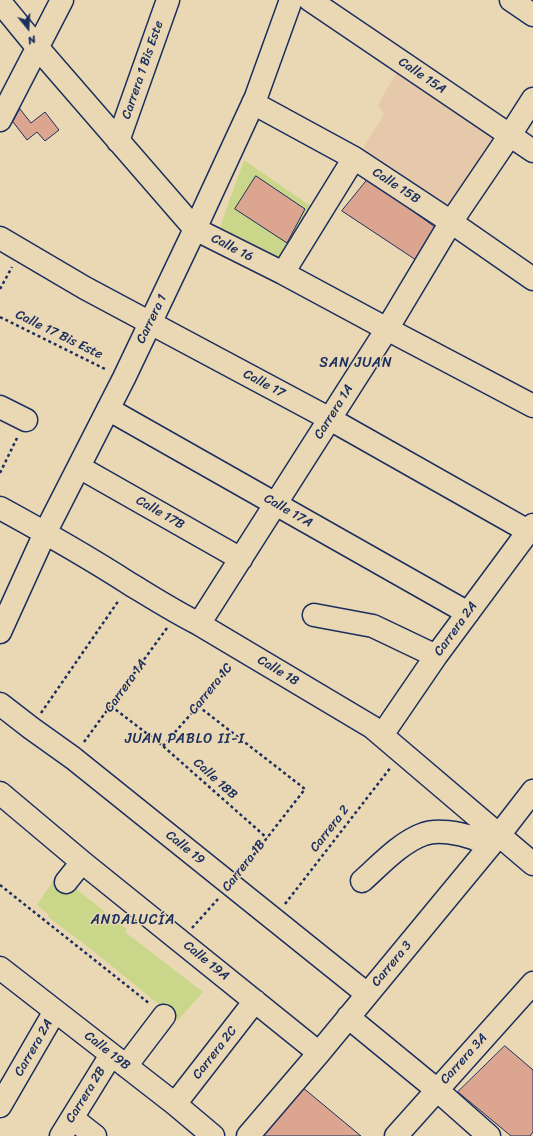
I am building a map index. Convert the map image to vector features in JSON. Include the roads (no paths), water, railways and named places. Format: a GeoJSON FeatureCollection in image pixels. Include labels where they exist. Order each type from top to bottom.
{"type":"FeatureCollection","features":[{"type":"Feature","properties":{"kind":"street"},"geometry":{"type":"LineString","coordinates":[[0,120],[62,0]]}},
{"type":"Feature","properties":{"kind":"street","name":"Carrera 1 Bis Este"},"geometry":{"type":"LineString","coordinates":[[118,141],[168,0]]}},
{"type":"Feature","properties":{"kind":"street","name":"Carrera 1"},"geometry":{"type":"LineString","coordinates":[[0,632],[46,533],[195,230],[253,103],[291,0]]}},
{"type":"Feature","properties":{"kind":"street","name":"Calle 15A"},"geometry":{"type":"LineString","coordinates":[[310,0],[533,151]]}},
{"type":"Feature","properties":{"kind":"street"},"geometry":{"type":"LineString","coordinates":[[511,0],[533,15]]}},
{"type":"Feature","properties":{"kind":"street","name":"Calle 16"},"geometry":{"type":"LineString","coordinates":[[0,2],[195,230],[283,273],[533,406]]}},
{"type":"Feature","properties":{"kind":"street","name":"Carrera 1A"},"geometry":{"type":"LineString","coordinates":[[199,624],[387,329],[451,222],[533,99]]}},
{"type":"Feature","properties":{"kind":"street","name":"Calle 15B"},"geometry":{"type":"LineString","coordinates":[[253,103],[354,158],[451,222],[533,279]]}},
{"type":"Feature","properties":{"kind":"street"},"geometry":{"type":"LineString","coordinates":[[283,273],[354,158]]}},
{"type":"Feature","properties":{"kind":"street","name":"Calle 17"},"geometry":{"type":"LineString","coordinates":[[0,238],[150,323],[531,528]]}},
{"type":"Feature","properties":{"kind":"street"},"geometry":{"type":"LineString","coordinates":[[0,407],[26,420]]}},
{"type":"Feature","properties":{"kind":"street","name":"Calle 17A"},"geometry":{"type":"LineString","coordinates":[[108,408],[468,613]]}},
{"type":"Feature","properties":{"kind":"street","name":"Calle 17B"},"geometry":{"type":"LineString","coordinates":[[79,467],[241,559]]}},
{"type":"Feature","properties":{"kind":"street","name":"Calle 18"},"geometry":{"type":"LineString","coordinates":[[0,508],[46,533],[178,614],[199,624],[372,727],[402,752],[494,840],[533,864]]}},
{"type":"Feature","properties":{"kind":"street","name":"Carrera 2A"},"geometry":{"type":"LineString","coordinates":[[382,735],[436,656],[531,528]]}},
{"type":"Feature","properties":{"kind":"street"},"geometry":{"type":"LineString","coordinates":[[314,615],[373,626],[436,656]]}},
{"type":"Feature","properties":{"kind":"street","name":"Calle 19"},"geometry":{"type":"LineString","coordinates":[[0,704],[73,758],[367,994]]}},
{"type":"Feature","properties":{"kind":"street","name":"Carrera 3"},"geometry":{"type":"LineString","coordinates":[[248,1136],[319,1053],[533,791]]}},
{"type":"Feature","properties":{"kind":"street","name":"Calle 19A"},"geometry":{"type":"LineString","coordinates":[[0,793],[82,862],[319,1053]]}},
{"type":"Feature","properties":{"kind":"street"},"geometry":{"type":"LineString","coordinates":[[362,881],[407,842],[424,833],[441,832],[494,840]]}},
{"type":"Feature","properties":{"kind":"street"},"geometry":{"type":"LineString","coordinates":[[66,882],[82,862]]}},
{"type":"Feature","properties":{"kind":"street","name":"Calle 19B"},"geometry":{"type":"LineString","coordinates":[[0,969],[175,1104],[213,1136]]}},
{"type":"Feature","properties":{"kind":"street","name":"Carrera 3A"},"geometry":{"type":"LineString","coordinates":[[396,1136],[533,983]]}},
{"type":"Feature","properties":{"kind":"street","name":"Carrera 2C"},"geometry":{"type":"LineString","coordinates":[[175,1104],[255,1001]]}},
{"type":"Feature","properties":{"kind":"street","name":"Carrera 2A"},"geometry":{"type":"LineString","coordinates":[[0,1106],[55,1011]]}},
{"type":"Feature","properties":{"kind":"street","name":"Carrera 2B"},"geometry":{"type":"LineString","coordinates":[[67,1127],[119,1061],[164,1016]]}},
{"type":"Feature","properties":{"kind":"street"},"geometry":{"type":"LineString","coordinates":[[348,1017],[437,1090],[489,1136]]}},
{"type":"Feature","properties":{"kind":"street"},"geometry":{"type":"LineString","coordinates":[[67,1127],[95,1136]]}},
{"type":"Feature","properties":{"kind":"district","name":"SAN JUAN"},"geometry":{"type":"Point","coordinates":[356,363]}},
{"type":"Feature","properties":{"kind":"district","name":"JUAN PABLO II-I"},"geometry":{"type":"Point","coordinates":[185,739]}},
{"type":"Feature","properties":{"kind":"district","name":"ANDALUCÍA"},"geometry":{"type":"Point","coordinates":[133,920]}}]}
